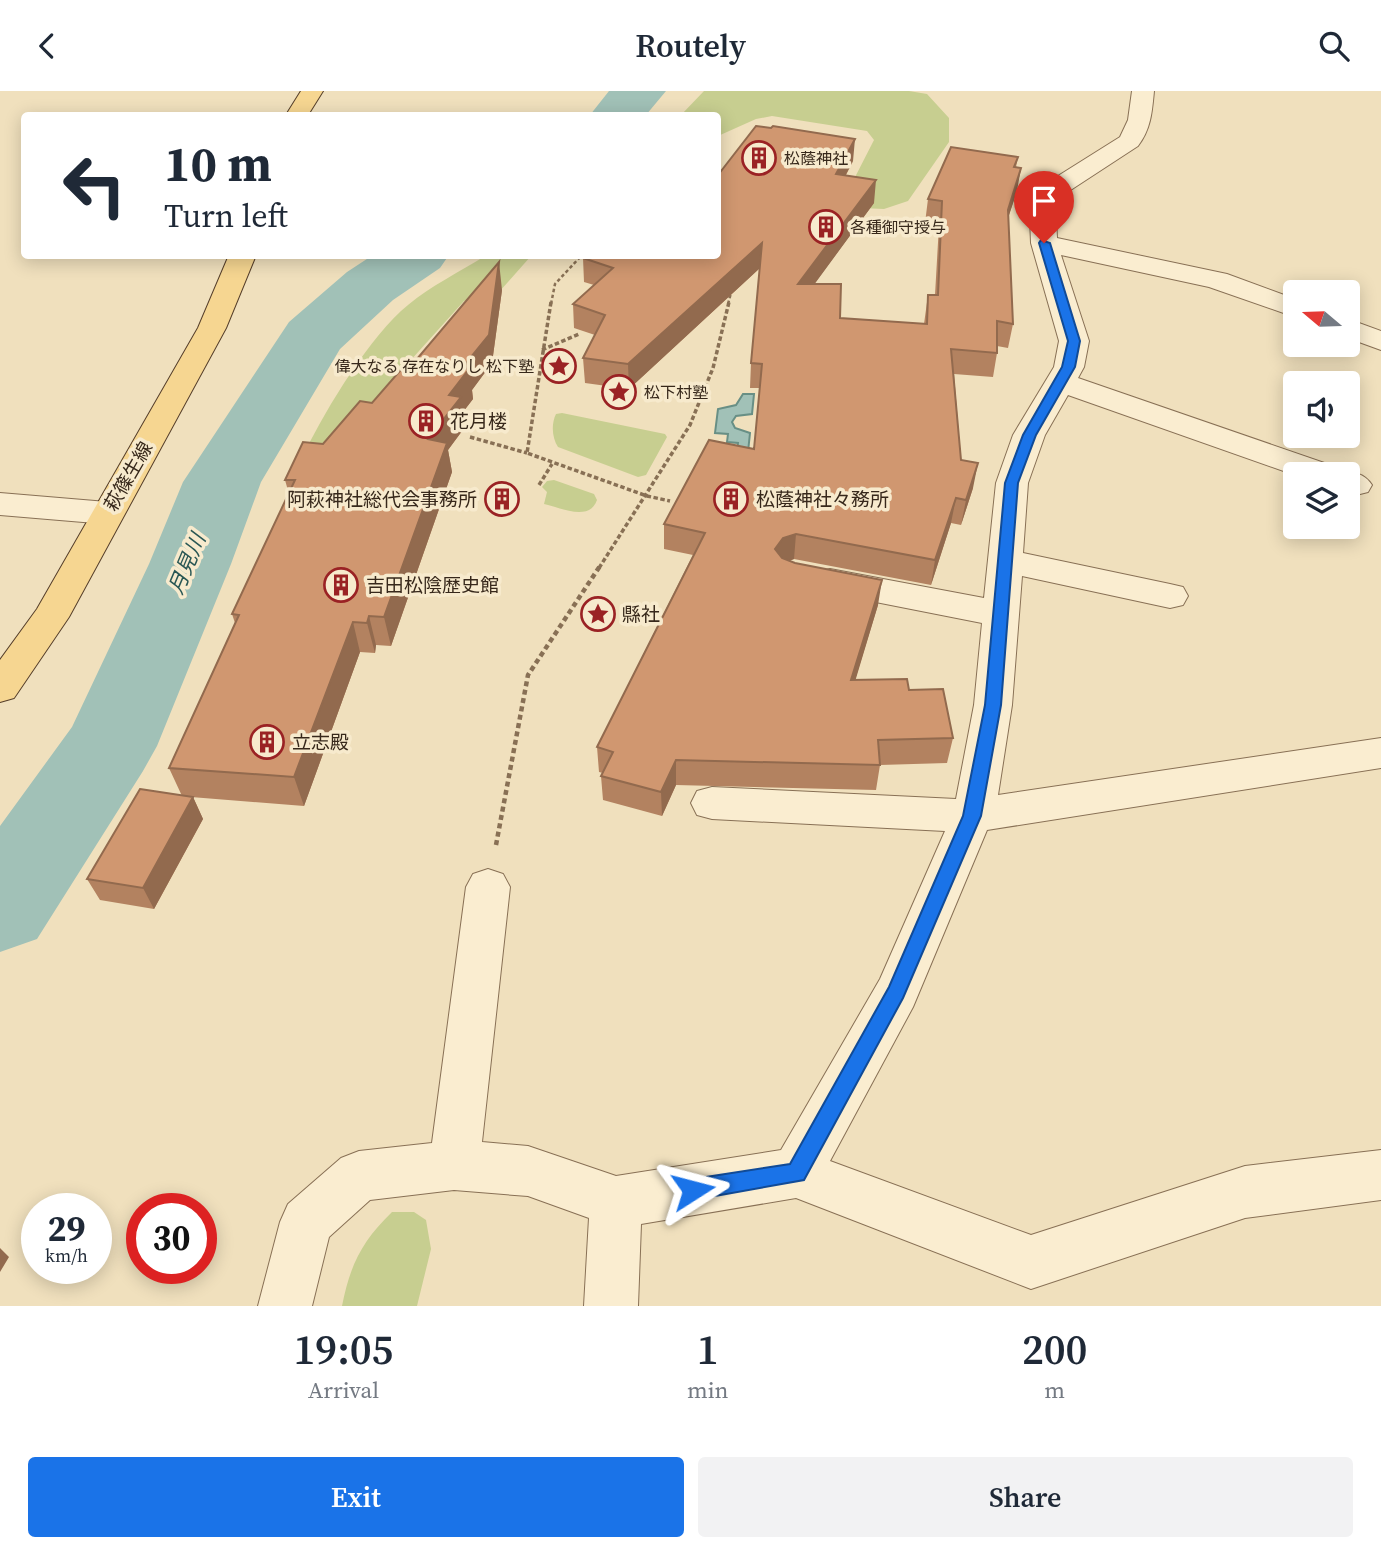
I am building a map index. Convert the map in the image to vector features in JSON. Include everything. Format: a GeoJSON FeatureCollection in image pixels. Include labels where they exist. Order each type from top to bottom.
{"type":"FeatureCollection","features":[{"type":"Feature","properties":{"kind":"main road"},"geometry":{"type":"LineString","coordinates":[[299,112],[312,91]]}},
{"type":"Feature","properties":{"kind":"main road","name":"萩篠生線"},"geometry":{"type":"LineString","coordinates":[[0,688],[51,617],[212,328],[241,259]]}},
{"type":"Feature","properties":{"kind":"street"},"geometry":{"type":"LineString","coordinates":[[796,1173],[897,992],[972,816],[993,705],[1012,483],[1029,435],[1069,367],[1074,341],[1044,243],[1043,218],[1051,191],[1130,141],[1140,120],[1143,91]]}},
{"type":"Feature","properties":{"kind":"street"},"geometry":{"type":"LineString","coordinates":[[1044,243],[1217,280],[1283,305]]}},
{"type":"Feature","properties":{"kind":"street"},"geometry":{"type":"LineString","coordinates":[[1360,333],[1381,341]]}},
{"type":"Feature","properties":{"kind":"street"},"geometry":{"type":"LineString","coordinates":[[1060,382],[1290,462]]}},
{"type":"Feature","properties":{"kind":"street"},"geometry":{"type":"LineString","coordinates":[[0,504],[107,513]]}},
{"type":"Feature","properties":{"kind":"street"},"geometry":{"type":"LineString","coordinates":[[1005,561],[1170,596]]}},
{"type":"Feature","properties":{"kind":"street"},"geometry":{"type":"LineString","coordinates":[[794,574],[999,614]]}},
{"type":"Feature","properties":{"kind":"street"},"geometry":{"type":"LineString","coordinates":[[712,803],[972,816],[1381,753]]}},
{"type":"Feature","properties":{"kind":"street"},"geometry":{"type":"LineString","coordinates":[[454,1165],[488,887]]}},
{"type":"Feature","properties":{"kind":"street"},"geometry":{"type":"LineString","coordinates":[[285,1306],[306,1222],[359,1176],[454,1165],[528,1171],[616,1202],[796,1173],[1031,1262],[1245,1192],[1381,1175]]}},
{"type":"Feature","properties":{"kind":"street"},"geometry":{"type":"LineString","coordinates":[[611,1306],[616,1202]]}},
{"type":"Feature","properties":{"kind":"path"},"geometry":{"type":"LineString","coordinates":[[527,453],[555,284],[578,259]]}},
{"type":"Feature","properties":{"kind":"path"},"geometry":{"type":"LineString","coordinates":[[488,887],[528,675],[647,496],[690,425],[713,368],[733,282]]}},
{"type":"Feature","properties":{"kind":"path"},"geometry":{"type":"LineString","coordinates":[[542,350],[579,334]]}},
{"type":"Feature","properties":{"kind":"path"},"geometry":{"type":"LineString","coordinates":[[470,437],[527,453],[647,496],[670,501]]}},
{"type":"Feature","properties":{"kind":"path"},"geometry":{"type":"LineString","coordinates":[[539,485],[552,464]]}},
{"type":"Feature","properties":{"kind":"green space"},"geometry":{"type":"Polygon","coordinates":[[[704,91],[909,91],[927,94],[949,118],[949,142],[908,201],[884,209],[861,208],[851,185],[874,140],[867,131],[772,116],[756,119],[721,135],[721,112],[684,112],[704,91]]]}},
{"type":"Feature","properties":{"kind":"green space"},"geometry":{"type":"Polygon","coordinates":[[[480,259],[528,259],[499,292],[464,301],[329,451],[306,450],[351,373],[379,334],[408,305],[480,259]]]}},
{"type":"Feature","properties":{"kind":"green space"},"geometry":{"type":"Polygon","coordinates":[[[556,414],[665,434],[667,437],[646,475],[638,477],[558,447],[553,435],[553,422],[556,414]]]}},
{"type":"Feature","properties":{"kind":"green space"},"geometry":{"type":"Polygon","coordinates":[[[554,480],[594,494],[597,500],[593,507],[574,512],[544,504],[547,492],[542,487],[547,481],[554,480]]]}},
{"type":"Feature","properties":{"kind":"green space"},"geometry":{"type":"Polygon","coordinates":[[[392,1212],[414,1212],[426,1220],[431,1249],[417,1306],[342,1306],[353,1266],[365,1244],[392,1212]]]}},
{"type":"Feature","properties":{"kind":"water"},"geometry":{"type":"Polygon","coordinates":[[[743,394],[754,394],[752,414],[736,416],[732,422],[735,428],[750,433],[748,452],[737,451],[738,443],[727,442],[728,434],[715,433],[718,409],[736,405],[743,394]]]}},
{"type":"Feature","properties":{"kind":"building"},"geometry":{"type":"Polygon","coordinates":[[[756,126],[773,126],[855,139],[836,174],[876,180],[798,284],[841,284],[840,318],[927,324],[928,295],[938,295],[942,201],[928,199],[951,147],[1018,157],[1014,167],[1021,168],[1008,210],[1013,324],[997,321],[997,353],[951,349],[961,460],[978,463],[966,500],[956,498],[935,560],[796,534],[783,538],[775,549],[782,558],[795,563],[882,580],[851,680],[907,679],[909,690],[943,689],[953,738],[878,740],[880,765],[676,760],[661,792],[601,776],[613,752],[597,747],[705,533],[664,524],[709,440],[754,449],[762,364],[751,363],[762,243],[628,364],[583,358],[605,315],[573,304],[613,268],[586,259],[721,259],[721,171],[756,126]]]}},
{"type":"Feature","properties":{"kind":"building"},"geometry":{"type":"Polygon","coordinates":[[[499,262],[489,335],[462,368],[469,369],[449,395],[461,397],[428,439],[447,443],[384,617],[369,616],[367,623],[353,622],[294,777],[169,768],[239,615],[232,614],[295,480],[285,480],[303,442],[323,444],[360,401],[372,403],[411,358],[417,359],[499,262]]]}},
{"type":"Feature","properties":{"kind":"building"},"geometry":{"type":"Polygon","coordinates":[[[140,789],[193,797],[143,888],[87,879],[140,789]]]}},
{"type":"Feature","properties":{"kind":"waterway","name":"月見川"},"geometry":{"type":"LineString","coordinates":[[620,112],[639,91]]}},
{"type":"Feature","properties":{"kind":"waterway","name":"月見川"},"geometry":{"type":"LineString","coordinates":[[0,908],[110,746],[190,564],[222,482],[313,337],[370,286],[412,259]]}},
{"type":"Feature","properties":{"kind":"place","name":"松蔭神社"},"geometry":{"type":"Point","coordinates":[759,158]}},
{"type":"Feature","properties":{"kind":"place","name":"各種御守授与"},"geometry":{"type":"Point","coordinates":[826,227]}},
{"type":"Feature","properties":{"kind":"place","name":"偉大なる 存在なりし 松下塾"},"geometry":{"type":"Point","coordinates":[559,366]}},
{"type":"Feature","properties":{"kind":"place","name":"松下村塾"},"geometry":{"type":"Point","coordinates":[619,392]}},
{"type":"Feature","properties":{"kind":"place","name":"花月楼"},"geometry":{"type":"Point","coordinates":[426,421]}},
{"type":"Feature","properties":{"kind":"place","name":"阿萩神社総代会事務所"},"geometry":{"type":"Point","coordinates":[502,499]}},
{"type":"Feature","properties":{"kind":"place","name":"松蔭神社々務所"},"geometry":{"type":"Point","coordinates":[731,499]}},
{"type":"Feature","properties":{"kind":"place","name":"吉田松陰歴史館"},"geometry":{"type":"Point","coordinates":[341,585]}},
{"type":"Feature","properties":{"kind":"place","name":"縣社"},"geometry":{"type":"Point","coordinates":[598,614]}},
{"type":"Feature","properties":{"kind":"place","name":"立志殿"},"geometry":{"type":"Point","coordinates":[267,742]}},
{"type":"Feature","properties":{"kind":"route"},"geometry":{"type":"LineString","coordinates":[[693,1190],[796,1173],[897,992],[972,816],[993,705],[1012,483],[1029,435],[1069,367],[1074,341],[1044,243]]}}]}
